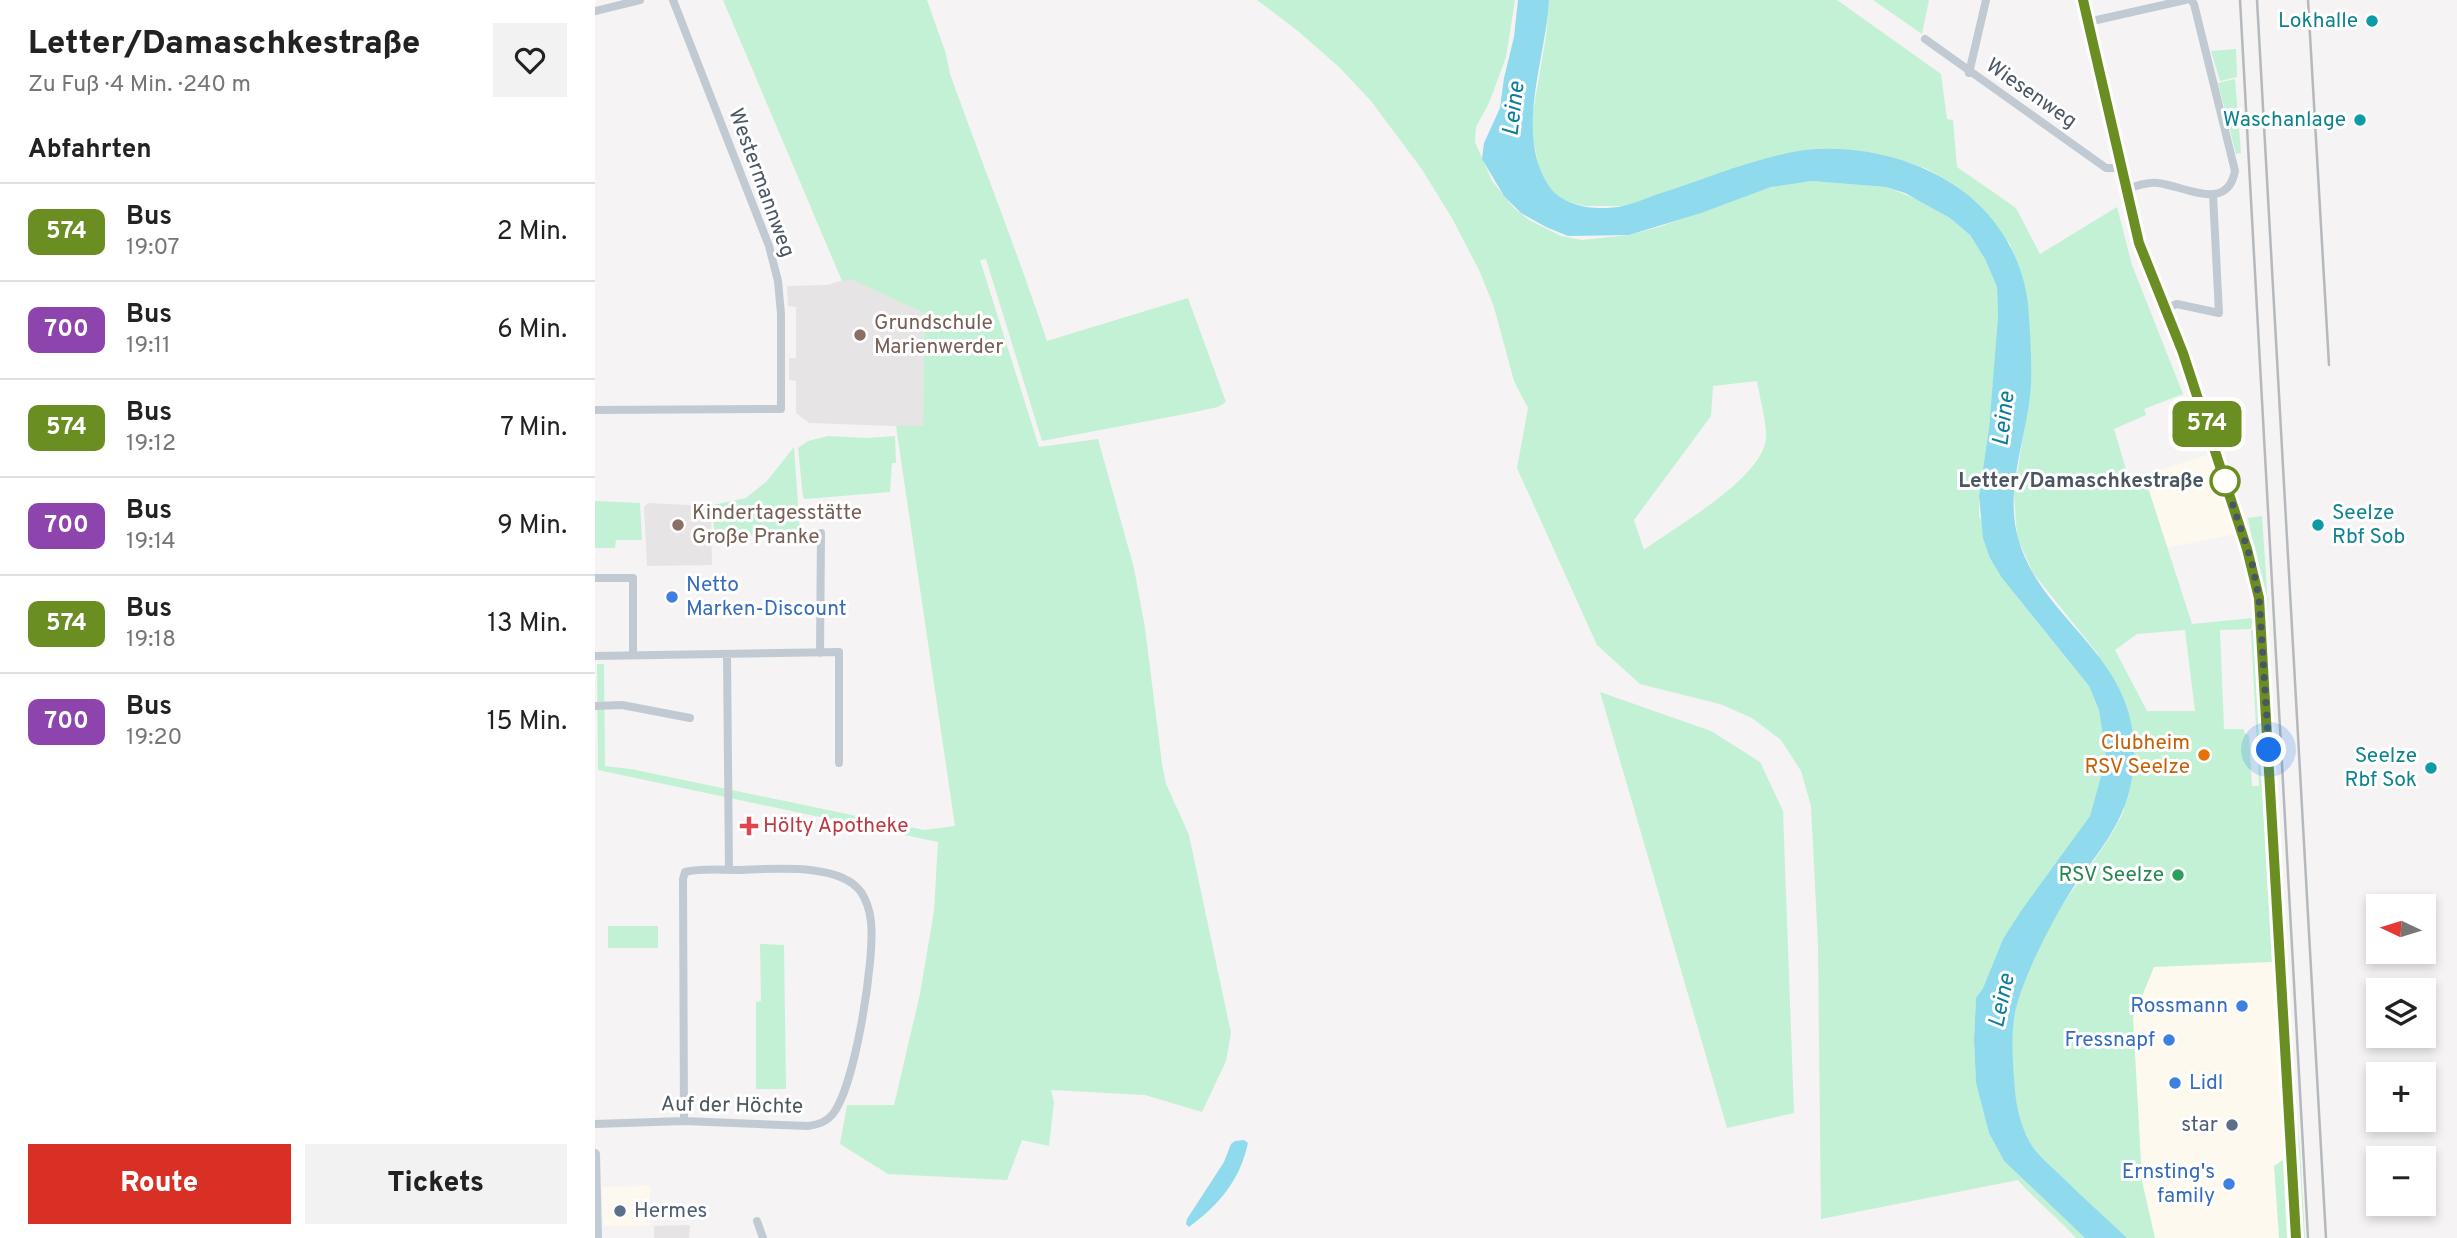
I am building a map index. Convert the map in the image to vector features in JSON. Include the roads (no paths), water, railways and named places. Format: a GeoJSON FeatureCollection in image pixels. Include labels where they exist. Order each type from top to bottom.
{"type":"FeatureCollection","features":[{"type":"Feature","properties":{"kind":"street"},"geometry":{"type":"LineString","coordinates":[[595,10],[640,0]]}},
{"type":"Feature","properties":{"kind":"street","name":"Westermannweg"},"geometry":{"type":"LineString","coordinates":[[595,410],[781,409],[781,314],[778,281],[769,246],[673,0]]}},
{"type":"Feature","properties":{"kind":"street"},"geometry":{"type":"LineString","coordinates":[[1969,73],[1986,0]]}},
{"type":"Feature","properties":{"kind":"street"},"geometry":{"type":"LineString","coordinates":[[2083,0],[2139,243],[2201,404],[2254,573],[2259,598],[2296,1238]]}},
{"type":"Feature","properties":{"kind":"street"},"geometry":{"type":"LineString","coordinates":[[2088,22],[2185,0]]}},
{"type":"Feature","properties":{"kind":"street"},"geometry":{"type":"LineString","coordinates":[[2125,190],[2156,183],[2213,195],[2230,186],[2235,171],[2195,4],[2191,0]]}},
{"type":"Feature","properties":{"kind":"street","name":"Wiesenweg"},"geometry":{"type":"LineString","coordinates":[[1925,39],[1969,73],[2106,168],[2120,168]]}},
{"type":"Feature","properties":{"kind":"street"},"geometry":{"type":"LineString","coordinates":[[2166,309],[2177,304],[2219,313],[2213,195]]}},
{"type":"Feature","properties":{"kind":"street"},"geometry":{"type":"LineString","coordinates":[[820,653],[821,533]]}},
{"type":"Feature","properties":{"kind":"street"},"geometry":{"type":"LineString","coordinates":[[595,578],[633,578],[633,655]]}},
{"type":"Feature","properties":{"kind":"street"},"geometry":{"type":"LineString","coordinates":[[595,656],[838,652],[839,763]]}},
{"type":"Feature","properties":{"kind":"street"},"geometry":{"type":"LineString","coordinates":[[684,1121],[683,879],[685,872],[729,870],[727,655]]}},
{"type":"Feature","properties":{"kind":"street"},"geometry":{"type":"LineString","coordinates":[[595,705],[622,705],[690,718]]}},
{"type":"Feature","properties":{"kind":"street","name":"Auf der Höchte"},"geometry":{"type":"LineString","coordinates":[[595,1124],[684,1121],[808,1126],[824,1121],[831,1115],[842,1095],[863,1017],[868,981],[871,924],[868,906],[860,891],[840,877],[821,872],[729,870]]}},
{"type":"Feature","properties":{"kind":"street"},"geometry":{"type":"LineString","coordinates":[[595,1153],[597,1238]]}},
{"type":"Feature","properties":{"kind":"street"},"geometry":{"type":"LineString","coordinates":[[757,1221],[763,1238]]}},
{"type":"Feature","properties":{"kind":"water","name":"Leine"},"geometry":{"type":"Polygon","coordinates":[[[1518,0],[1549,0],[1535,96],[1534,143],[1539,165],[1549,186],[1563,199],[1593,208],[1623,206],[1786,153],[1827,149],[1870,152],[1932,172],[1968,195],[1991,217],[2016,258],[2028,304],[2031,365],[2029,404],[2015,481],[2014,519],[2018,538],[2029,566],[2045,592],[2102,661],[2118,687],[2129,715],[2134,748],[2130,787],[2119,819],[2060,909],[2024,985],[2013,1027],[2015,1091],[2021,1122],[2035,1150],[2127,1238],[2085,1238],[2004,1161],[1989,1133],[1976,1083],[1976,998],[1983,988],[2003,939],[2090,816],[2106,758],[2099,710],[2089,686],[2002,578],[1990,558],[1983,538],[1979,496],[1989,428],[1998,317],[1997,287],[1985,259],[1970,235],[1950,218],[1905,193],[1886,187],[1811,181],[1771,187],[1701,213],[1629,235],[1568,236],[1546,227],[1521,213],[1504,196],[1482,159],[1484,143],[1500,108],[1514,37],[1518,0]]]}},
{"type":"Feature","properties":{"kind":"water"},"geometry":{"type":"Polygon","coordinates":[[[1244,1140],[1248,1143],[1234,1180],[1219,1201],[1189,1227],[1186,1224],[1187,1219],[1224,1162],[1231,1144],[1244,1140]]]}},
{"type":"Feature","properties":{"kind":"railway"},"geometry":{"type":"LineString","coordinates":[[2240,0],[2308,1238]]}},
{"type":"Feature","properties":{"kind":"railway"},"geometry":{"type":"LineString","coordinates":[[2257,0],[2326,1238]]}},
{"type":"Feature","properties":{"kind":"railway"},"geometry":{"type":"LineString","coordinates":[[2308,0],[2329,365]]}},
{"type":"Feature","properties":{"kind":"place","name":"Lokhalle"},"geometry":{"type":"Point","coordinates":[2372,21]}},
{"type":"Feature","properties":{"kind":"place","name":"Waschanlage"},"geometry":{"type":"Point","coordinates":[2360,120]}},
{"type":"Feature","properties":{"kind":"place","name":"Grundschule Marienwerder"},"geometry":{"type":"Point","coordinates":[860,335]}},
{"type":"Feature","properties":{"kind":"place","name":"Letter/Damaschkestraße"},"geometry":{"type":"Point","coordinates":[2225,481]}},
{"type":"Feature","properties":{"kind":"place","name":"Kindertagesstätte Große Pranke"},"geometry":{"type":"Point","coordinates":[678,525]}},
{"type":"Feature","properties":{"kind":"place","name":"Seelze Rbf Sob"},"geometry":{"type":"Point","coordinates":[2318,525]}},
{"type":"Feature","properties":{"kind":"place","name":"Netto Marken-Discount"},"geometry":{"type":"Point","coordinates":[672,597]}},
{"type":"Feature","properties":{"kind":"place","name":"Clubheim RSV Seelze"},"geometry":{"type":"Point","coordinates":[2204,755]}},
{"type":"Feature","properties":{"kind":"place","name":"Seelze Rbf Sok"},"geometry":{"type":"Point","coordinates":[2431,768]}},
{"type":"Feature","properties":{"kind":"place","name":"Hölty Apotheke"},"geometry":{"type":"Point","coordinates":[749,826]}},
{"type":"Feature","properties":{"kind":"place","name":"RSV Seelze"},"geometry":{"type":"Point","coordinates":[2178,875]}},
{"type":"Feature","properties":{"kind":"place","name":"Rossmann"},"geometry":{"type":"Point","coordinates":[2242,1006]}},
{"type":"Feature","properties":{"kind":"place","name":"Fressnapf"},"geometry":{"type":"Point","coordinates":[2169,1040]}},
{"type":"Feature","properties":{"kind":"place","name":"Lidl"},"geometry":{"type":"Point","coordinates":[2175,1083]}},
{"type":"Feature","properties":{"kind":"place","name":"star"},"geometry":{"type":"Point","coordinates":[2232,1125]}},
{"type":"Feature","properties":{"kind":"place","name":"Ernsting's family"},"geometry":{"type":"Point","coordinates":[2229,1184]}},
{"type":"Feature","properties":{"kind":"place","name":"Hermes"},"geometry":{"type":"Point","coordinates":[620,1211]}}]}
